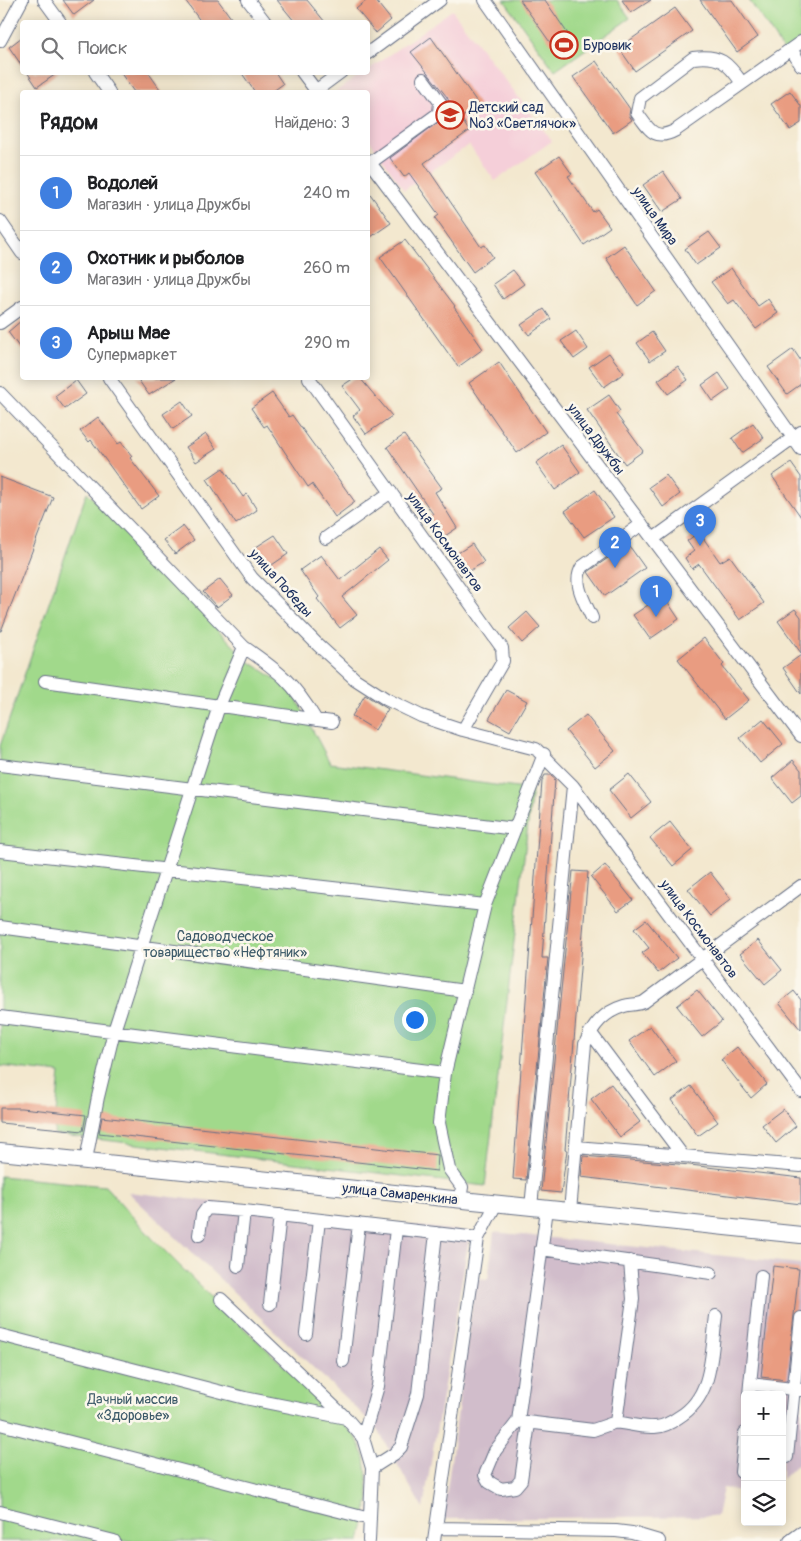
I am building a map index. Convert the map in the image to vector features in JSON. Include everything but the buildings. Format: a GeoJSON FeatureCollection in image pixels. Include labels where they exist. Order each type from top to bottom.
{"type":"FeatureCollection","features":[{"type":"Feature","properties":{"kind":"main road","name":"улица Самаренкина"},"geometry":{"type":"LineString","coordinates":[[0,1152],[801,1235]]}},
{"type":"Feature","properties":{"kind":"street"},"geometry":{"type":"LineString","coordinates":[[0,41],[22,0]]}},
{"type":"Feature","properties":{"kind":"street"},"geometry":{"type":"LineString","coordinates":[[44,0],[59,20]]}},
{"type":"Feature","properties":{"kind":"street"},"geometry":{"type":"LineString","coordinates":[[248,0],[263,20]]}},
{"type":"Feature","properties":{"kind":"street"},"geometry":{"type":"LineString","coordinates":[[370,52],[440,0]]}},
{"type":"Feature","properties":{"kind":"street","name":"улица Мира"},"geometry":{"type":"LineString","coordinates":[[485,0],[796,434],[801,449]]}},
{"type":"Feature","properties":{"kind":"street"},"geometry":{"type":"LineString","coordinates":[[742,83],[730,66],[722,61],[704,57],[693,58],[640,98],[637,113],[650,131],[657,135],[666,135],[742,83],[796,46],[801,64]]}},
{"type":"Feature","properties":{"kind":"street"},"geometry":{"type":"LineString","coordinates":[[97,75],[108,90]]}},
{"type":"Feature","properties":{"kind":"street"},"geometry":{"type":"LineString","coordinates":[[304,75],[315,90]]}},
{"type":"Feature","properties":{"kind":"street"},"geometry":{"type":"LineString","coordinates":[[318,90],[337,75]]}},
{"type":"Feature","properties":{"kind":"street"},"geometry":{"type":"LineString","coordinates":[[370,160],[439,113],[440,102],[423,79]]}},
{"type":"Feature","properties":{"kind":"street","name":"улица Дружбы"},"geometry":{"type":"LineString","coordinates":[[370,162],[801,736]]}},
{"type":"Feature","properties":{"kind":"street"},"geometry":{"type":"LineString","coordinates":[[0,221],[20,250]]}},
{"type":"Feature","properties":{"kind":"street"},"geometry":{"type":"LineString","coordinates":[[0,323],[20,308]]}},
{"type":"Feature","properties":{"kind":"street","name":"улица Победы"},"geometry":{"type":"LineString","coordinates":[[110,380],[252,578],[318,645],[355,678],[386,699],[421,716],[462,730],[526,744],[544,754]]}},
{"type":"Feature","properties":{"kind":"street","name":"улица Космонавтов"},"geometry":{"type":"LineString","coordinates":[[310,380],[502,648],[503,661],[462,730]]}},
{"type":"Feature","properties":{"kind":"street"},"geometry":{"type":"LineString","coordinates":[[0,393],[244,647],[280,672],[300,694],[316,720]]}},
{"type":"Feature","properties":{"kind":"street"},"geometry":{"type":"LineString","coordinates":[[653,539],[796,434]]}},
{"type":"Feature","properties":{"kind":"street"},"geometry":{"type":"LineString","coordinates":[[326,538],[391,492]]}},
{"type":"Feature","properties":{"kind":"street"},"geometry":{"type":"LineString","coordinates":[[592,618],[578,584],[579,572],[582,567],[642,524]]}},
{"type":"Feature","properties":{"kind":"street"},"geometry":{"type":"LineString","coordinates":[[86,1160],[98,1096],[114,1031],[219,706],[244,647]]}},
{"type":"Feature","properties":{"kind":"street"},"geometry":{"type":"LineString","coordinates":[[45,681],[332,722]]}},
{"type":"Feature","properties":{"kind":"street"},"geometry":{"type":"LineString","coordinates":[[460,1200],[462,1187],[449,1169],[441,1143],[439,1123],[445,1073],[485,905],[544,754]]}},
{"type":"Feature","properties":{"kind":"street","name":"улица Космонавтов"},"geometry":{"type":"LineString","coordinates":[[544,754],[573,786],[801,1091]]}},
{"type":"Feature","properties":{"kind":"street"},"geometry":{"type":"LineString","coordinates":[[0,765],[515,829]]}},
{"type":"Feature","properties":{"kind":"street"},"geometry":{"type":"LineString","coordinates":[[524,1422],[492,1455],[485,1476],[489,1482],[502,1490],[515,1487],[521,1480],[524,1422],[541,1249],[539,1208],[573,786]]}},
{"type":"Feature","properties":{"kind":"street"},"geometry":{"type":"LineString","coordinates":[[0,851],[485,905]]}},
{"type":"Feature","properties":{"kind":"street"},"geometry":{"type":"LineString","coordinates":[[570,1211],[586,1044],[590,1032],[605,1015],[627,1005],[644,1002],[801,886]]}},
{"type":"Feature","properties":{"kind":"street"},"geometry":{"type":"LineString","coordinates":[[0,927],[465,991]]}},
{"type":"Feature","properties":{"kind":"street"},"geometry":{"type":"LineString","coordinates":[[0,1017],[445,1073]]}},
{"type":"Feature","properties":{"kind":"street"},"geometry":{"type":"LineString","coordinates":[[590,1032],[683,1156]]}},
{"type":"Feature","properties":{"kind":"street"},"geometry":{"type":"LineString","coordinates":[[576,1147],[801,1166]]}},
{"type":"Feature","properties":{"kind":"street"},"geometry":{"type":"LineString","coordinates":[[496,1204],[478,1238],[435,1535],[571,1536],[632,1533],[659,1541]]}},
{"type":"Feature","properties":{"kind":"street"},"geometry":{"type":"LineString","coordinates":[[199,1235],[202,1215],[207,1208],[478,1238]]}},
{"type":"Feature","properties":{"kind":"street"},"geometry":{"type":"LineString","coordinates":[[238,1266],[244,1211]]}},
{"type":"Feature","properties":{"kind":"street"},"geometry":{"type":"LineString","coordinates":[[270,1304],[280,1215]]}},
{"type":"Feature","properties":{"kind":"street"},"geometry":{"type":"LineString","coordinates":[[306,1334],[319,1220]]}},
{"type":"Feature","properties":{"kind":"street"},"geometry":{"type":"LineString","coordinates":[[343,1361],[359,1224]]}},
{"type":"Feature","properties":{"kind":"street"},"geometry":{"type":"LineString","coordinates":[[363,1438],[378,1386],[396,1229]]}},
{"type":"Feature","properties":{"kind":"street"},"geometry":{"type":"LineString","coordinates":[[372,1468],[402,1447],[418,1394],[436,1233]]}},
{"type":"Feature","properties":{"kind":"street"},"geometry":{"type":"LineString","coordinates":[[541,1249],[711,1273]]}},
{"type":"Feature","properties":{"kind":"street"},"geometry":{"type":"LineString","coordinates":[[616,1422],[632,1306],[630,1262]]}},
{"type":"Feature","properties":{"kind":"street"},"geometry":{"type":"LineString","coordinates":[[761,1276],[749,1390],[797,1389]]}},
{"type":"Feature","properties":{"kind":"street"},"geometry":{"type":"LineString","coordinates":[[221,1299],[346,1418],[363,1438],[372,1468],[369,1541]]}},
{"type":"Feature","properties":{"kind":"street"},"geometry":{"type":"LineString","coordinates":[[524,1422],[593,1430],[616,1422],[655,1427],[669,1423],[688,1412],[699,1399],[707,1382],[716,1316]]}},
{"type":"Feature","properties":{"kind":"street"},"geometry":{"type":"LineString","coordinates":[[787,1457],[797,1389],[801,1318]]}},
{"type":"Feature","properties":{"kind":"street"},"geometry":{"type":"LineString","coordinates":[[0,1335],[253,1400],[346,1418]]}},
{"type":"Feature","properties":{"kind":"street"},"geometry":{"type":"LineString","coordinates":[[0,1424],[370,1519]]}},
{"type":"Feature","properties":{"kind":"street"},"geometry":{"type":"LineString","coordinates":[[0,1512],[114,1541]]}},
{"type":"Feature","properties":{"kind":"street"},"geometry":{"type":"LineString","coordinates":[[790,1541],[801,1533]]}},
{"type":"Feature","properties":{"kind":"shaded area","name":"Детский сад №3 «Светлячок»"},"geometry":{"type":"Polygon","coordinates":[[[452,10],[552,141],[495,181],[469,145],[404,190],[370,141],[370,90],[338,90],[360,75],[370,75],[370,69],[452,10]]]}},
{"type":"Feature","properties":{"kind":"shaded area"},"geometry":{"type":"Polygon","coordinates":[[[128,1192],[470,1232],[423,1509],[376,1427],[128,1192]]]}},
{"type":"Feature","properties":{"kind":"shaded area"},"geometry":{"type":"Polygon","coordinates":[[[494,1232],[801,1264],[801,1464],[796,1465],[786,1475],[786,1391],[741,1391],[741,1491],[723,1488],[717,1516],[443,1519],[476,1278],[488,1279],[494,1232]]]}},
{"type":"Feature","properties":{"kind":"green space","name":"Буровик"},"geometry":{"type":"Polygon","coordinates":[[[504,0],[617,0],[630,18],[555,71],[504,0]]]}},
{"type":"Feature","properties":{"kind":"green space"},"geometry":{"type":"Polygon","coordinates":[[[749,0],[801,0],[801,39],[784,51],[749,0]]]}},
{"type":"Feature","properties":{"kind":"green space","name":"Садоводческое товарищество «Нефтяник»"},"geometry":{"type":"Polygon","coordinates":[[[87,492],[248,661],[291,689],[330,763],[532,790],[485,1186],[54,1134],[60,1073],[0,1066],[0,746],[87,492]]]}},
{"type":"Feature","properties":{"kind":"green space","name":"Дачный массив «Здоровье»"},"geometry":{"type":"Polygon","coordinates":[[[0,1176],[105,1186],[152,1238],[219,1305],[356,1437],[365,1457],[369,1499],[360,1541],[0,1541],[0,1176]]]}},
{"type":"Feature","properties":{"kind":"place","name":"Буровик"},"geometry":{"type":"Point","coordinates":[564,45]}},
{"type":"Feature","properties":{"kind":"place","name":"Детский сад №3 «Светлячок»"},"geometry":{"type":"Point","coordinates":[450,115]}},
{"type":"Feature","properties":{"kind":"place","name":"Арыш Мае"},"geometry":{"type":"Point","coordinates":[700,546]}},
{"type":"Feature","properties":{"kind":"place","name":"Охотник и рыболов"},"geometry":{"type":"Point","coordinates":[615,568]}},
{"type":"Feature","properties":{"kind":"place","name":"Водолей"},"geometry":{"type":"Point","coordinates":[656,617]}}]}
